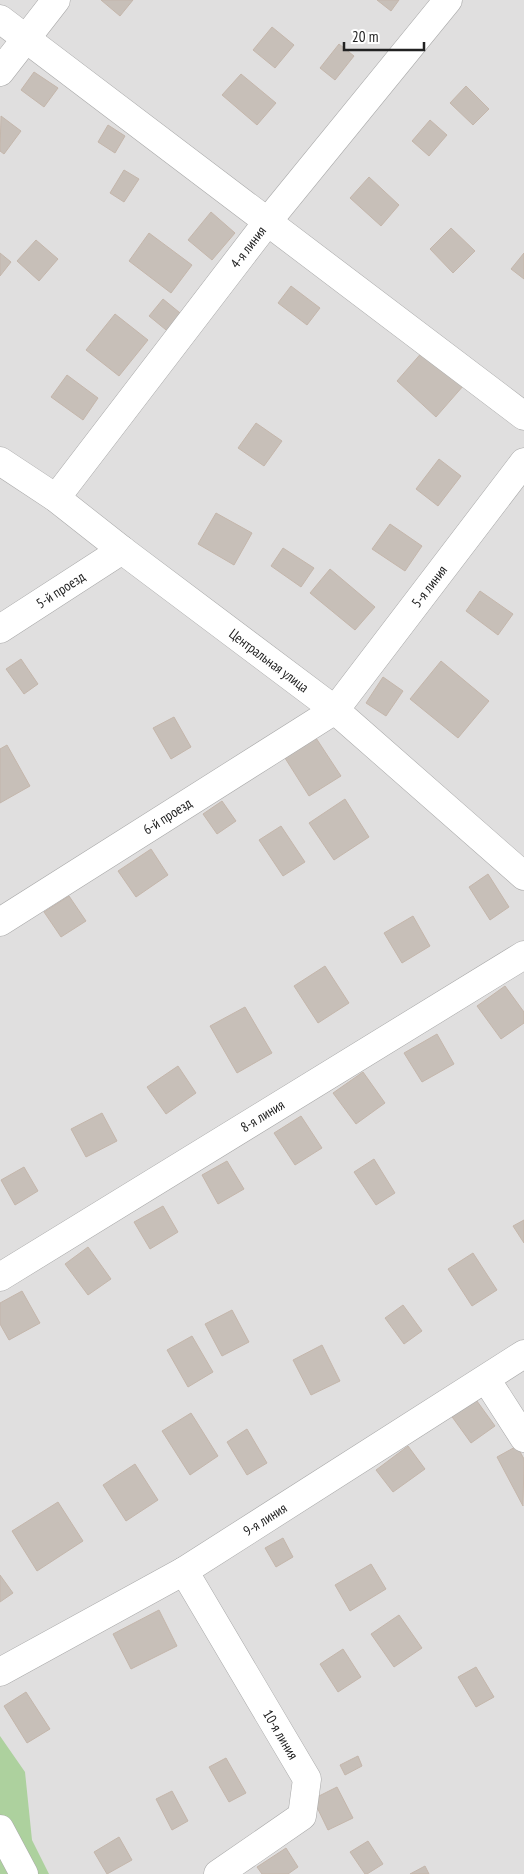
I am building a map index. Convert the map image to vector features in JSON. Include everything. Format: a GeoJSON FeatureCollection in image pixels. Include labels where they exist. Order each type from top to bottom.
{"type":"FeatureCollection","features":[{"type":"Feature","properties":{"kind":"street"},"geometry":{"type":"LineString","coordinates":[[0,72],[56,0]]}},
{"type":"Feature","properties":{"kind":"street","name":"4-я линия"},"geometry":{"type":"LineString","coordinates":[[56,498],[268,221],[448,0]]}},
{"type":"Feature","properties":{"kind":"street"},"geometry":{"type":"LineString","coordinates":[[0,19],[524,416]]}},
{"type":"Feature","properties":{"kind":"street","name":"Центральная улица"},"geometry":{"type":"LineString","coordinates":[[0,461],[56,498],[335,710],[524,876]]}},
{"type":"Feature","properties":{"kind":"street","name":"5-я линия"},"geometry":{"type":"LineString","coordinates":[[335,710],[524,462]]}},
{"type":"Feature","properties":{"kind":"street","name":"5-й проезд"},"geometry":{"type":"LineString","coordinates":[[0,629],[122,550]]}},
{"type":"Feature","properties":{"kind":"street","name":"6-й проезд"},"geometry":{"type":"LineString","coordinates":[[0,922],[335,710]]}},
{"type":"Feature","properties":{"kind":"street","name":"8-я линия"},"geometry":{"type":"LineString","coordinates":[[0,1277],[524,955]]}},
{"type":"Feature","properties":{"kind":"street","name":"9-я линия"},"geometry":{"type":"LineString","coordinates":[[0,1672],[184,1571],[524,1354]]}},
{"type":"Feature","properties":{"kind":"street"},"geometry":{"type":"LineString","coordinates":[[486,1378],[524,1438]]}},
{"type":"Feature","properties":{"kind":"street","name":"10-я линия"},"geometry":{"type":"LineString","coordinates":[[184,1571],[307,1779],[302,1816],[218,1874]]}},
{"type":"Feature","properties":{"kind":"street"},"geometry":{"type":"LineString","coordinates":[[0,1829],[24,1874]]}},
{"type":"Feature","properties":{"kind":"shaded area"},"geometry":{"type":"Polygon","coordinates":[[[0,0],[524,0],[524,1874],[0,1874],[0,0]]]}},
{"type":"Feature","properties":{"kind":"green space"},"geometry":{"type":"Polygon","coordinates":[[[0,1736],[25,1772],[32,1840],[49,1874],[0,1874],[0,1736]]]}},
{"type":"Feature","properties":{"kind":"building"},"geometry":{"type":"Polygon","coordinates":[[[101,0],[133,0],[120,16],[101,0]]]}},
{"type":"Feature","properties":{"kind":"building"},"geometry":{"type":"Polygon","coordinates":[[[377,0],[399,0],[391,11],[377,0]]]}},
{"type":"Feature","properties":{"kind":"building"},"geometry":{"type":"Polygon","coordinates":[[[272,27],[294,45],[275,68],[253,50],[272,27]]]}},
{"type":"Feature","properties":{"kind":"building"},"geometry":{"type":"Polygon","coordinates":[[[339,44],[354,56],[335,80],[320,68],[339,44]]]}},
{"type":"Feature","properties":{"kind":"building"},"geometry":{"type":"Polygon","coordinates":[[[34,72],[58,88],[44,107],[21,90],[34,72]]]}},
{"type":"Feature","properties":{"kind":"building"},"geometry":{"type":"Polygon","coordinates":[[[241,74],[276,103],[257,125],[222,95],[241,74]]]}},
{"type":"Feature","properties":{"kind":"building"},"geometry":{"type":"Polygon","coordinates":[[[466,86],[489,109],[473,125],[450,103],[466,86]]]}},
{"type":"Feature","properties":{"kind":"building"},"geometry":{"type":"Polygon","coordinates":[[[1,116],[21,131],[4,154],[0,151],[1,116]]]}},
{"type":"Feature","properties":{"kind":"building"},"geometry":{"type":"Polygon","coordinates":[[[430,120],[447,135],[429,156],[412,141],[430,120]]]}},
{"type":"Feature","properties":{"kind":"building"},"geometry":{"type":"Polygon","coordinates":[[[108,125],[125,136],[115,153],[98,142],[108,125]]]}},
{"type":"Feature","properties":{"kind":"building"},"geometry":{"type":"Polygon","coordinates":[[[124,170],[139,179],[124,202],[110,193],[124,170]]]}},
{"type":"Feature","properties":{"kind":"building"},"geometry":{"type":"Polygon","coordinates":[[[369,177],[399,205],[381,226],[350,198],[369,177]]]}},
{"type":"Feature","properties":{"kind":"building"},"geometry":{"type":"Polygon","coordinates":[[[211,212],[235,233],[212,260],[188,240],[211,212]]]}},
{"type":"Feature","properties":{"kind":"building"},"geometry":{"type":"Polygon","coordinates":[[[451,228],[475,251],[453,273],[430,249],[451,228]]]}},
{"type":"Feature","properties":{"kind":"building"},"geometry":{"type":"Polygon","coordinates":[[[149,233],[192,265],[171,293],[129,261],[149,233]]]}},
{"type":"Feature","properties":{"kind":"building"},"geometry":{"type":"Polygon","coordinates":[[[36,240],[58,259],[39,281],[17,261],[36,240]]]}},
{"type":"Feature","properties":{"kind":"building"},"geometry":{"type":"Polygon","coordinates":[[[0,253],[11,262],[0,276],[0,253]]]}},
{"type":"Feature","properties":{"kind":"building"},"geometry":{"type":"Polygon","coordinates":[[[524,253],[524,279],[511,269],[524,253]]]}},
{"type":"Feature","properties":{"kind":"building"},"geometry":{"type":"Polygon","coordinates":[[[291,286],[320,308],[307,325],[278,303],[291,286]]]}},
{"type":"Feature","properties":{"kind":"building"},"geometry":{"type":"Polygon","coordinates":[[[163,299],[185,317],[171,334],[149,316],[163,299]]]}},
{"type":"Feature","properties":{"kind":"building"},"geometry":{"type":"Polygon","coordinates":[[[115,314],[148,340],[119,376],[86,350],[115,314]]]}},
{"type":"Feature","properties":{"kind":"building"},"geometry":{"type":"Polygon","coordinates":[[[424,350],[464,385],[436,417],[397,381],[424,350]]]}},
{"type":"Feature","properties":{"kind":"building"},"geometry":{"type":"Polygon","coordinates":[[[67,375],[98,398],[83,420],[51,397],[67,375]]]}},
{"type":"Feature","properties":{"kind":"building"},"geometry":{"type":"Polygon","coordinates":[[[256,423],[282,441],[264,466],[238,448],[256,423]]]}},
{"type":"Feature","properties":{"kind":"building"},"geometry":{"type":"Polygon","coordinates":[[[439,459],[461,476],[438,506],[416,489],[439,459]]]}},
{"type":"Feature","properties":{"kind":"building"},"geometry":{"type":"Polygon","coordinates":[[[216,513],[252,533],[234,565],[198,544],[216,513]]]}},
{"type":"Feature","properties":{"kind":"building"},"geometry":{"type":"Polygon","coordinates":[[[390,524],[422,546],[405,571],[372,549],[390,524]]]}},
{"type":"Feature","properties":{"kind":"building"},"geometry":{"type":"Polygon","coordinates":[[[283,548],[314,568],[301,587],[271,566],[283,548]]]}},
{"type":"Feature","properties":{"kind":"building"},"geometry":{"type":"Polygon","coordinates":[[[330,569],[375,607],[355,630],[310,593],[330,569]]]}},
{"type":"Feature","properties":{"kind":"building"},"geometry":{"type":"Polygon","coordinates":[[[480,591],[513,614],[498,635],[466,611],[480,591]]]}},
{"type":"Feature","properties":{"kind":"building"},"geometry":{"type":"Polygon","coordinates":[[[21,659],[38,684],[24,694],[6,669],[21,659]]]}},
{"type":"Feature","properties":{"kind":"building"},"geometry":{"type":"Polygon","coordinates":[[[441,661],[489,701],[458,738],[410,699],[441,661]]]}},
{"type":"Feature","properties":{"kind":"building"},"geometry":{"type":"Polygon","coordinates":[[[383,677],[403,691],[386,716],[366,703],[383,677]]]}},
{"type":"Feature","properties":{"kind":"building"},"geometry":{"type":"Polygon","coordinates":[[[174,717],[191,747],[171,759],[153,728],[174,717]]]}},
{"type":"Feature","properties":{"kind":"building"},"geometry":{"type":"Polygon","coordinates":[[[316,738],[341,776],[309,796],[285,758],[316,738]]]}},
{"type":"Feature","properties":{"kind":"building"},"geometry":{"type":"Polygon","coordinates":[[[7,745],[30,786],[0,803],[0,749],[7,745]]]}},
{"type":"Feature","properties":{"kind":"building"},"geometry":{"type":"Polygon","coordinates":[[[345,799],[369,837],[334,860],[309,823],[345,799]]]}},
{"type":"Feature","properties":{"kind":"building"},"geometry":{"type":"Polygon","coordinates":[[[222,801],[236,821],[217,834],[203,814],[222,801]]]}},
{"type":"Feature","properties":{"kind":"building"},"geometry":{"type":"Polygon","coordinates":[[[281,826],[305,862],[283,876],[259,840],[281,826]]]}},
{"type":"Feature","properties":{"kind":"building"},"geometry":{"type":"Polygon","coordinates":[[[151,849],[168,875],[136,897],[118,871],[151,849]]]}},
{"type":"Feature","properties":{"kind":"building"},"geometry":{"type":"Polygon","coordinates":[[[488,874],[509,907],[490,920],[469,887],[488,874]]]}},
{"type":"Feature","properties":{"kind":"building"},"geometry":{"type":"Polygon","coordinates":[[[69,896],[86,921],[61,937],[44,912],[69,896]]]}},
{"type":"Feature","properties":{"kind":"building"},"geometry":{"type":"Polygon","coordinates":[[[413,916],[430,946],[402,963],[384,933],[413,916]]]}},
{"type":"Feature","properties":{"kind":"building"},"geometry":{"type":"Polygon","coordinates":[[[325,966],[349,1003],[318,1023],[294,986],[325,966]]]}},
{"type":"Feature","properties":{"kind":"building"},"geometry":{"type":"Polygon","coordinates":[[[505,986],[524,1012],[524,1023],[501,1039],[477,1006],[505,986]]]}},
{"type":"Feature","properties":{"kind":"building"},"geometry":{"type":"Polygon","coordinates":[[[245,1007],[272,1053],[237,1073],[210,1026],[245,1007]]]}},
{"type":"Feature","properties":{"kind":"building"},"geometry":{"type":"Polygon","coordinates":[[[437,1034],[454,1064],[422,1082],[404,1053],[437,1034]]]}},
{"type":"Feature","properties":{"kind":"building"},"geometry":{"type":"Polygon","coordinates":[[[178,1066],[196,1093],[166,1114],[147,1087],[178,1066]]]}},
{"type":"Feature","properties":{"kind":"building"},"geometry":{"type":"Polygon","coordinates":[[[363,1072],[385,1103],[356,1124],[333,1093],[363,1072]]]}},
{"type":"Feature","properties":{"kind":"building"},"geometry":{"type":"Polygon","coordinates":[[[102,1113],[117,1141],[86,1157],[71,1129],[102,1113]]]}},
{"type":"Feature","properties":{"kind":"building"},"geometry":{"type":"Polygon","coordinates":[[[301,1116],[322,1148],[295,1165],[274,1133],[301,1116]]]}},
{"type":"Feature","properties":{"kind":"building"},"geometry":{"type":"Polygon","coordinates":[[[374,1159],[395,1193],[376,1205],[354,1172],[374,1159]]]}},
{"type":"Feature","properties":{"kind":"building"},"geometry":{"type":"Polygon","coordinates":[[[227,1161],[244,1189],[218,1204],[202,1175],[227,1161]]]}},
{"type":"Feature","properties":{"kind":"building"},"geometry":{"type":"Polygon","coordinates":[[[24,1167],[38,1191],[15,1205],[1,1180],[24,1167]]]}},
{"type":"Feature","properties":{"kind":"building"},"geometry":{"type":"Polygon","coordinates":[[[163,1206],[178,1232],[150,1249],[134,1222],[163,1206]]]}},
{"type":"Feature","properties":{"kind":"building"},"geometry":{"type":"Polygon","coordinates":[[[524,1220],[524,1243],[513,1226],[524,1220]]]}},
{"type":"Feature","properties":{"kind":"building"},"geometry":{"type":"Polygon","coordinates":[[[88,1247],[111,1279],[88,1295],[65,1264],[88,1247]]]}},
{"type":"Feature","properties":{"kind":"building"},"geometry":{"type":"Polygon","coordinates":[[[473,1253],[497,1290],[472,1306],[448,1269],[473,1253]]]}},
{"type":"Feature","properties":{"kind":"building"},"geometry":{"type":"Polygon","coordinates":[[[22,1291],[40,1323],[9,1340],[0,1324],[0,1303],[22,1291]]]}},
{"type":"Feature","properties":{"kind":"building"},"geometry":{"type":"Polygon","coordinates":[[[403,1305],[422,1331],[404,1344],[385,1318],[403,1305]]]}},
{"type":"Feature","properties":{"kind":"building"},"geometry":{"type":"Polygon","coordinates":[[[232,1310],[249,1342],[222,1356],[205,1324],[232,1310]]]}},
{"type":"Feature","properties":{"kind":"building"},"geometry":{"type":"Polygon","coordinates":[[[192,1336],[213,1372],[188,1387],[167,1350],[192,1336]]]}},
{"type":"Feature","properties":{"kind":"building"},"geometry":{"type":"Polygon","coordinates":[[[322,1345],[340,1381],[311,1395],[293,1360],[322,1345]]]}},
{"type":"Feature","properties":{"kind":"building"},"geometry":{"type":"Polygon","coordinates":[[[474,1397],[495,1426],[471,1443],[450,1414],[474,1397]]]}},
{"type":"Feature","properties":{"kind":"building"},"geometry":{"type":"Polygon","coordinates":[[[191,1413],[218,1456],[190,1475],[162,1431],[191,1413]]]}},
{"type":"Feature","properties":{"kind":"building"},"geometry":{"type":"Polygon","coordinates":[[[247,1429],[267,1463],[247,1475],[227,1442],[247,1429]]]}},
{"type":"Feature","properties":{"kind":"building"},"geometry":{"type":"Polygon","coordinates":[[[408,1446],[425,1469],[393,1492],[376,1470],[408,1446]]]}},
{"type":"Feature","properties":{"kind":"building"},"geometry":{"type":"Polygon","coordinates":[[[517,1446],[524,1459],[523,1506],[497,1457],[517,1446]]]}},
{"type":"Feature","properties":{"kind":"building"},"geometry":{"type":"Polygon","coordinates":[[[135,1464],[158,1500],[126,1521],[103,1485],[135,1464]]]}},
{"type":"Feature","properties":{"kind":"building"},"geometry":{"type":"Polygon","coordinates":[[[58,1502],[83,1541],[37,1571],[12,1531],[58,1502]]]}},
{"type":"Feature","properties":{"kind":"building"},"geometry":{"type":"Polygon","coordinates":[[[283,1538],[293,1557],[276,1567],[265,1548],[283,1538]]]}},
{"type":"Feature","properties":{"kind":"building"},"geometry":{"type":"Polygon","coordinates":[[[371,1564],[386,1589],[350,1611],[335,1585],[371,1564]]]}},
{"type":"Feature","properties":{"kind":"building"},"geometry":{"type":"Polygon","coordinates":[[[0,1575],[13,1593],[0,1602],[0,1575]]]}},
{"type":"Feature","properties":{"kind":"building"},"geometry":{"type":"Polygon","coordinates":[[[159,1610],[177,1646],[131,1669],[113,1634],[159,1610]]]}},
{"type":"Feature","properties":{"kind":"building"},"geometry":{"type":"Polygon","coordinates":[[[399,1615],[422,1648],[394,1667],[371,1634],[399,1615]]]}},
{"type":"Feature","properties":{"kind":"building"},"geometry":{"type":"Polygon","coordinates":[[[343,1649],[361,1677],[338,1692],[320,1664],[343,1649]]]}},
{"type":"Feature","properties":{"kind":"building"},"geometry":{"type":"Polygon","coordinates":[[[476,1667],[494,1697],[476,1707],[458,1677],[476,1667]]]}},
{"type":"Feature","properties":{"kind":"building"},"geometry":{"type":"Polygon","coordinates":[[[26,1692],[50,1729],[27,1743],[4,1706],[26,1692]]]}},
{"type":"Feature","properties":{"kind":"building"},"geometry":{"type":"Polygon","coordinates":[[[358,1756],[362,1766],[345,1775],[340,1765],[358,1756]]]}},
{"type":"Feature","properties":{"kind":"building"},"geometry":{"type":"Polygon","coordinates":[[[226,1758],[246,1793],[229,1802],[209,1767],[226,1758]]]}},
{"type":"Feature","properties":{"kind":"building"},"geometry":{"type":"Polygon","coordinates":[[[337,1787],[353,1818],[328,1830],[313,1799],[337,1787]]]}},
{"type":"Feature","properties":{"kind":"building"},"geometry":{"type":"Polygon","coordinates":[[[172,1791],[188,1821],[172,1830],[156,1799],[172,1791]]]}},
{"type":"Feature","properties":{"kind":"building"},"geometry":{"type":"Polygon","coordinates":[[[119,1837],[132,1860],[107,1874],[94,1852],[119,1837]]]}},
{"type":"Feature","properties":{"kind":"building"},"geometry":{"type":"Polygon","coordinates":[[[368,1841],[383,1864],[365,1874],[350,1852],[368,1841]]]}},
{"type":"Feature","properties":{"kind":"building"},"geometry":{"type":"Polygon","coordinates":[[[286,1848],[298,1867],[288,1874],[262,1874],[257,1867],[286,1848]]]}},
{"type":"Feature","properties":{"kind":"building"},"geometry":{"type":"Polygon","coordinates":[[[425,1866],[429,1874],[410,1874],[425,1866]]]}}]}
